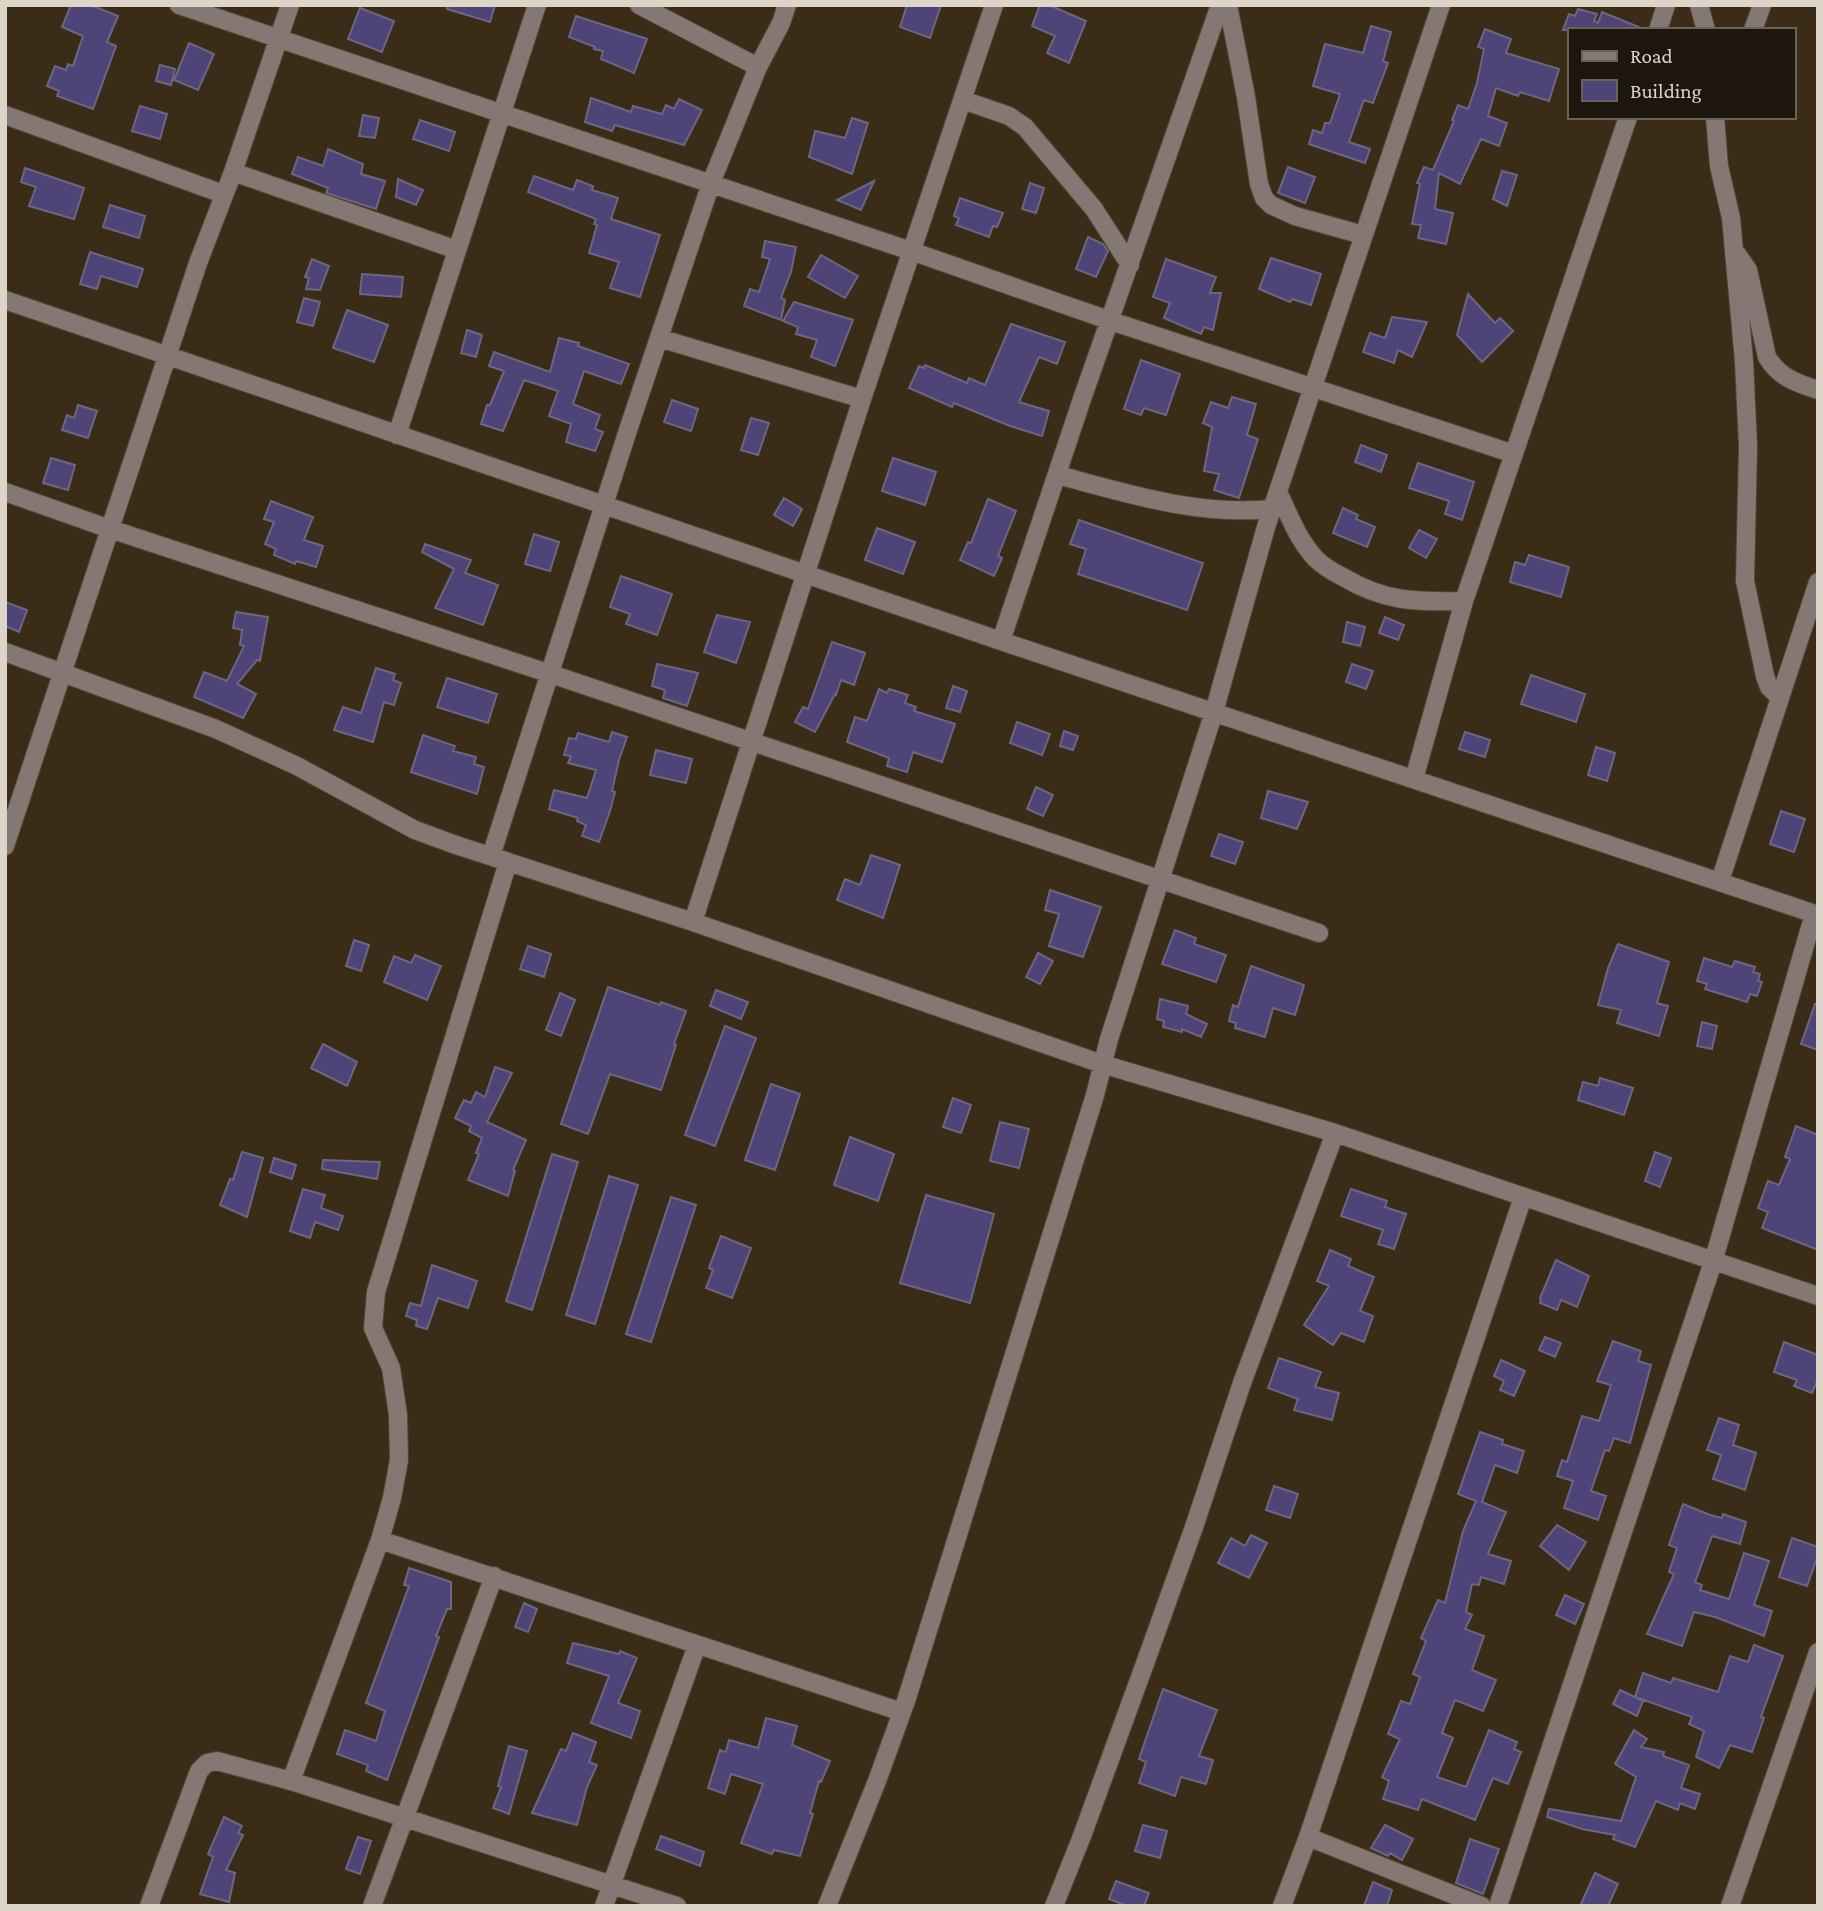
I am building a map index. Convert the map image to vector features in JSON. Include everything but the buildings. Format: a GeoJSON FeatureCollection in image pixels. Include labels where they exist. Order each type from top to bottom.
{"type":"FeatureCollection","features":[{"type":"Feature","properties":{"kind":"street"},"geometry":{"type":"LineString","coordinates":[[179,5],[712,183],[1111,321],[1514,454]]}},
{"type":"Feature","properties":{"kind":"street"},"geometry":{"type":"LineString","coordinates":[[5,846],[168,356],[290,5]]}},
{"type":"Feature","properties":{"kind":"street"},"geometry":{"type":"LineString","coordinates":[[397,435],[537,5]]}},
{"type":"Feature","properties":{"kind":"street"},"geometry":{"type":"LineString","coordinates":[[639,5],[758,67]]}},
{"type":"Feature","properties":{"kind":"street"},"geometry":{"type":"LineString","coordinates":[[291,1781],[380,1540],[400,1460],[398,1415],[391,1368],[373,1328],[376,1292],[551,674],[712,183],[758,67],[787,5]]}},
{"type":"Feature","properties":{"kind":"street"},"geometry":{"type":"LineString","coordinates":[[693,922],[862,399],[994,5]]}},
{"type":"Feature","properties":{"kind":"street"},"geometry":{"type":"LineString","coordinates":[[1002,641],[1220,5]]}},
{"type":"Feature","properties":{"kind":"street"},"geometry":{"type":"LineString","coordinates":[[1228,5],[1259,184],[1264,198],[1271,205],[1295,216],[1363,235]]}},
{"type":"Feature","properties":{"kind":"street"},"geometry":{"type":"LineString","coordinates":[[827,1906],[902,1712],[1214,712],[1275,501],[1441,5]]}},
{"type":"Feature","properties":{"kind":"street"},"geometry":{"type":"LineString","coordinates":[[1659,28],[1666,5]]}},
{"type":"Feature","properties":{"kind":"street"},"geometry":{"type":"LineString","coordinates":[[1699,5],[1705,28]]}},
{"type":"Feature","properties":{"kind":"street"},"geometry":{"type":"LineString","coordinates":[[1754,28],[1762,5]]}},
{"type":"Feature","properties":{"kind":"street"},"geometry":{"type":"LineString","coordinates":[[963,100],[1009,116],[1025,127],[1094,209],[1130,265]]}},
{"type":"Feature","properties":{"kind":"street"},"geometry":{"type":"LineString","coordinates":[[5,115],[223,194]]}},
{"type":"Feature","properties":{"kind":"street"},"geometry":{"type":"LineString","coordinates":[[1414,779],[1464,601],[1627,119]]}},
{"type":"Feature","properties":{"kind":"street"},"geometry":{"type":"LineString","coordinates":[[1715,119],[1719,166],[1731,218],[1735,252],[1748,446],[1745,581],[1765,676],[1769,687],[1780,698]]}},
{"type":"Feature","properties":{"kind":"street"},"geometry":{"type":"LineString","coordinates":[[233,172],[457,250]]}},
{"type":"Feature","properties":{"kind":"street"},"geometry":{"type":"LineString","coordinates":[[1735,252],[1748,270],[1767,357],[1774,369],[1781,376],[1818,390]]}},
{"type":"Feature","properties":{"kind":"street"},"geometry":{"type":"LineString","coordinates":[[5,300],[1002,641],[1816,915],[1713,1262],[1498,1906]]}},
{"type":"Feature","properties":{"kind":"street"},"geometry":{"type":"LineString","coordinates":[[659,338],[862,399]]}},
{"type":"Feature","properties":{"kind":"street"},"geometry":{"type":"LineString","coordinates":[[1058,475],[1169,504],[1233,512],[1275,501]]}},
{"type":"Feature","properties":{"kind":"street"},"geometry":{"type":"LineString","coordinates":[[5,492],[1319,933]]}},
{"type":"Feature","properties":{"kind":"street"},"geometry":{"type":"LineString","coordinates":[[1275,501],[1316,560],[1359,587],[1379,596],[1407,600],[1464,601]]}},
{"type":"Feature","properties":{"kind":"street"},"geometry":{"type":"LineString","coordinates":[[1720,881],[1818,582]]}},
{"type":"Feature","properties":{"kind":"street"},"geometry":{"type":"LineString","coordinates":[[5,652],[216,729],[297,766],[415,830],[693,922],[1102,1064],[1335,1133],[1818,1296]]}},
{"type":"Feature","properties":{"kind":"street"},"geometry":{"type":"LineString","coordinates":[[1054,1906],[1152,1645],[1242,1383],[1335,1133]]}},
{"type":"Feature","properties":{"kind":"street"},"geometry":{"type":"LineString","coordinates":[[1282,1906],[1523,1197]]}},
{"type":"Feature","properties":{"kind":"street"},"geometry":{"type":"LineString","coordinates":[[380,1540],[902,1712]]}},
{"type":"Feature","properties":{"kind":"street"},"geometry":{"type":"LineString","coordinates":[[372,1906],[494,1576]]}},
{"type":"Feature","properties":{"kind":"street"},"geometry":{"type":"LineString","coordinates":[[604,1906],[696,1645]]}},
{"type":"Feature","properties":{"kind":"street"},"geometry":{"type":"LineString","coordinates":[[1730,1906],[1818,1652]]}},
{"type":"Feature","properties":{"kind":"street"},"geometry":{"type":"LineString","coordinates":[[149,1906],[199,1771],[207,1763],[217,1761],[291,1781],[677,1906]]}},
{"type":"Feature","properties":{"kind":"street"},"geometry":{"type":"LineString","coordinates":[[1308,1836],[1482,1906]]}}]}
